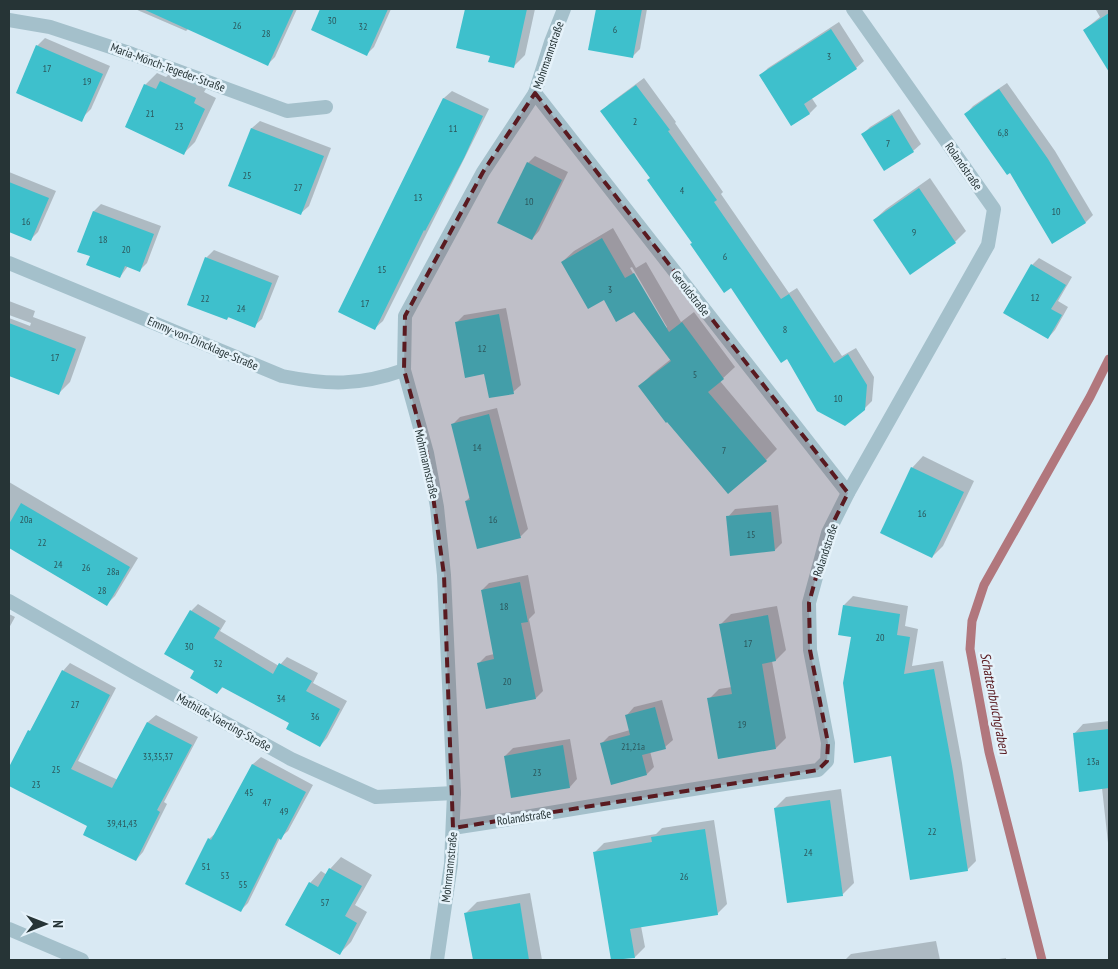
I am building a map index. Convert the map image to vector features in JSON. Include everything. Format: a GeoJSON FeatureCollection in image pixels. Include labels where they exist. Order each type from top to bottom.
{"type":"FeatureCollection","features":[{"type":"Feature","properties":{"kind":"street","name":"Mohrmannstraße"},"geometry":{"type":"LineString","coordinates":[[437,960],[451,864],[454,793],[444,575],[437,507],[427,453],[404,370],[405,316],[483,172],[535,93],[551,42],[564,9]]}},
{"type":"Feature","properties":{"kind":"street","name":"Rolandstraße"},"geometry":{"type":"LineString","coordinates":[[453,828],[818,770],[827,761],[828,744],[810,650],[809,603],[828,533],[848,493],[988,245],[994,209],[854,9]]}},
{"type":"Feature","properties":{"kind":"street","name":"Maria-Mönch-Tegeder-Straße"},"geometry":{"type":"LineString","coordinates":[[9,20],[50,27],[123,50],[287,111],[326,107]]}},
{"type":"Feature","properties":{"kind":"street","name":"Geroldstraße"},"geometry":{"type":"LineString","coordinates":[[535,93],[848,493]]}},
{"type":"Feature","properties":{"kind":"street","name":"Emmy-von-Dincklage-Straße"},"geometry":{"type":"LineString","coordinates":[[9,263],[282,376],[310,381],[356,383],[382,378],[404,370]]}},
{"type":"Feature","properties":{"kind":"street","name":"Mathilde-Vaerting-Straße"},"geometry":{"type":"LineString","coordinates":[[9,601],[143,678],[291,759],[376,797],[454,793]]}},
{"type":"Feature","properties":{"kind":"street"},"geometry":{"type":"LineString","coordinates":[[9,929],[82,960]]}},
{"type":"Feature","properties":{"kind":"highlighted area"},"geometry":{"type":"Polygon","coordinates":[[[535,93],[848,493],[828,533],[809,603],[810,650],[828,743],[827,761],[818,770],[453,828],[444,575],[427,453],[404,370],[405,316],[483,172],[535,93]]]}},
{"type":"Feature","properties":{"kind":"building"},"geometry":{"type":"Polygon","coordinates":[[[143,9],[294,9],[268,66],[143,9]]]}},
{"type":"Feature","properties":{"kind":"building"},"geometry":{"type":"Polygon","coordinates":[[[320,9],[388,9],[367,56],[311,30],[320,9]]]}},
{"type":"Feature","properties":{"kind":"building"},"geometry":{"type":"Polygon","coordinates":[[[465,9],[527,9],[514,68],[488,62],[490,56],[456,48],[465,9]]]}},
{"type":"Feature","properties":{"kind":"building"},"geometry":{"type":"Polygon","coordinates":[[[596,9],[642,9],[633,58],[588,50],[596,9]]]}},
{"type":"Feature","properties":{"kind":"building"},"geometry":{"type":"Polygon","coordinates":[[[1109,13],[1109,72],[1083,30],[1109,13]]]}},
{"type":"Feature","properties":{"kind":"building"},"geometry":{"type":"Polygon","coordinates":[[[831,29],[857,69],[804,104],[810,114],[791,126],[759,75],[831,29]]]}},
{"type":"Feature","properties":{"kind":"building"},"geometry":{"type":"Polygon","coordinates":[[[36,45],[103,74],[82,122],[16,93],[36,45]]]}},
{"type":"Feature","properties":{"kind":"building"},"geometry":{"type":"Polygon","coordinates":[[[160,81],[196,98],[194,103],[205,109],[184,155],[125,127],[144,84],[156,89],[160,81]]]}},
{"type":"Feature","properties":{"kind":"building"},"geometry":{"type":"Polygon","coordinates":[[[636,85],[670,130],[668,131],[717,200],[714,202],[781,299],[789,294],[834,363],[848,354],[867,385],[865,410],[845,426],[817,411],[787,359],[781,363],[731,288],[724,293],[690,244],[692,243],[647,180],[650,178],[600,111],[636,85]]]}},
{"type":"Feature","properties":{"kind":"building"},"geometry":{"type":"Polygon","coordinates":[[[999,89],[1048,159],[1086,223],[1052,244],[1010,173],[1007,175],[964,114],[999,89]]]}},
{"type":"Feature","properties":{"kind":"building"},"geometry":{"type":"Polygon","coordinates":[[[443,98],[483,116],[464,158],[424,230],[375,330],[338,312],[443,98]]]}},
{"type":"Feature","properties":{"kind":"building"},"geometry":{"type":"Polygon","coordinates":[[[892,115],[914,152],[884,171],[861,134],[892,115]]]}},
{"type":"Feature","properties":{"kind":"building"},"geometry":{"type":"Polygon","coordinates":[[[251,128],[324,156],[301,215],[228,186],[251,128]]]}},
{"type":"Feature","properties":{"kind":"building"},"geometry":{"type":"Polygon","coordinates":[[[527,162],[562,180],[532,240],[497,223],[527,162]]]}},
{"type":"Feature","properties":{"kind":"building"},"geometry":{"type":"Polygon","coordinates":[[[9,182],[49,198],[31,241],[9,232],[9,182]]]}},
{"type":"Feature","properties":{"kind":"building"},"geometry":{"type":"Polygon","coordinates":[[[919,188],[956,243],[910,275],[873,220],[919,188]]]}},
{"type":"Feature","properties":{"kind":"building"},"geometry":{"type":"Polygon","coordinates":[[[93,211],[154,234],[140,272],[125,266],[120,278],[86,265],[90,256],[77,252],[93,211]]]}},
{"type":"Feature","properties":{"kind":"building"},"geometry":{"type":"Polygon","coordinates":[[[602,238],[625,278],[634,273],[669,332],[682,322],[724,379],[708,392],[767,461],[728,494],[666,423],[638,386],[671,361],[634,312],[616,322],[604,300],[588,309],[561,262],[602,238]]]}},
{"type":"Feature","properties":{"kind":"building"},"geometry":{"type":"Polygon","coordinates":[[[205,257],[272,283],[255,328],[228,317],[227,320],[187,305],[205,257]]]}},
{"type":"Feature","properties":{"kind":"building"},"geometry":{"type":"Polygon","coordinates":[[[1031,264],[1066,285],[1051,309],[1062,315],[1048,339],[1003,313],[1031,264]]]}},
{"type":"Feature","properties":{"kind":"building"},"geometry":{"type":"Polygon","coordinates":[[[499,314],[514,394],[489,398],[484,374],[465,378],[455,322],[499,314]]]}},
{"type":"Feature","properties":{"kind":"building"},"geometry":{"type":"Polygon","coordinates":[[[9,323],[76,349],[59,395],[9,376],[9,323]]]}},
{"type":"Feature","properties":{"kind":"building"},"geometry":{"type":"Polygon","coordinates":[[[489,414],[521,538],[477,549],[465,501],[470,500],[451,424],[489,414]]]}},
{"type":"Feature","properties":{"kind":"building"},"geometry":{"type":"Polygon","coordinates":[[[911,467],[964,492],[932,558],[880,533],[911,467]]]}},
{"type":"Feature","properties":{"kind":"building"},"geometry":{"type":"Polygon","coordinates":[[[21,503],[130,567],[107,606],[9,548],[9,524],[21,503]]]}},
{"type":"Feature","properties":{"kind":"building"},"geometry":{"type":"Polygon","coordinates":[[[771,512],[775,551],[730,556],[726,516],[771,512]]]}},
{"type":"Feature","properties":{"kind":"building"},"geometry":{"type":"Polygon","coordinates":[[[520,582],[528,622],[521,623],[536,699],[486,709],[477,663],[494,659],[481,590],[520,582]]]}},
{"type":"Feature","properties":{"kind":"building"},"geometry":{"type":"Polygon","coordinates":[[[843,605],[900,614],[897,635],[910,637],[904,674],[934,669],[953,772],[968,871],[910,880],[891,756],[854,763],[843,683],[851,637],[838,635],[843,605]]]}},
{"type":"Feature","properties":{"kind":"building"},"geometry":{"type":"Polygon","coordinates":[[[190,610],[220,628],[214,638],[273,674],[279,663],[312,681],[306,691],[340,709],[320,747],[286,729],[289,723],[222,687],[217,694],[190,678],[194,671],[164,654],[190,610]]]}},
{"type":"Feature","properties":{"kind":"building"},"geometry":{"type":"Polygon","coordinates":[[[768,615],[776,661],[762,664],[776,749],[718,759],[707,698],[732,694],[719,624],[768,615]]]}},
{"type":"Feature","properties":{"kind":"building"},"geometry":{"type":"Polygon","coordinates":[[[62,670],[110,695],[71,769],[112,788],[147,722],[192,745],[157,810],[160,812],[136,861],[83,835],[87,826],[9,786],[9,767],[62,670]]]}},
{"type":"Feature","properties":{"kind":"building"},"geometry":{"type":"Polygon","coordinates":[[[655,707],[666,749],[642,755],[647,775],[611,785],[600,743],[630,735],[625,715],[655,707]]]}},
{"type":"Feature","properties":{"kind":"building"},"geometry":{"type":"Polygon","coordinates":[[[1109,729],[1109,788],[1079,792],[1073,733],[1109,729]]]}},
{"type":"Feature","properties":{"kind":"building"},"geometry":{"type":"Polygon","coordinates":[[[563,745],[570,788],[511,798],[504,756],[563,745]]]}},
{"type":"Feature","properties":{"kind":"building"},"geometry":{"type":"Polygon","coordinates":[[[252,764],[306,792],[281,840],[278,838],[241,912],[185,884],[208,838],[211,840],[252,764]]]}},
{"type":"Feature","properties":{"kind":"building"},"geometry":{"type":"Polygon","coordinates":[[[830,800],[843,896],[787,903],[774,808],[830,800]]]}},
{"type":"Feature","properties":{"kind":"building"},"geometry":{"type":"Polygon","coordinates":[[[705,829],[718,915],[630,929],[635,958],[611,960],[593,852],[652,842],[651,837],[705,829]]]}},
{"type":"Feature","properties":{"kind":"building"},"geometry":{"type":"Polygon","coordinates":[[[329,868],[362,886],[345,916],[357,923],[340,955],[285,925],[309,882],[318,887],[329,868]]]}},
{"type":"Feature","properties":{"kind":"building"},"geometry":{"type":"Polygon","coordinates":[[[520,903],[529,960],[473,960],[464,913],[520,903]]]}},
{"type":"Feature","properties":{"kind":"waterway","name":"Schattenbruchgraben"},"geometry":{"type":"LineString","coordinates":[[1042,960],[989,752],[970,649],[972,621],[984,585],[1090,397],[1109,359]]}}]}
